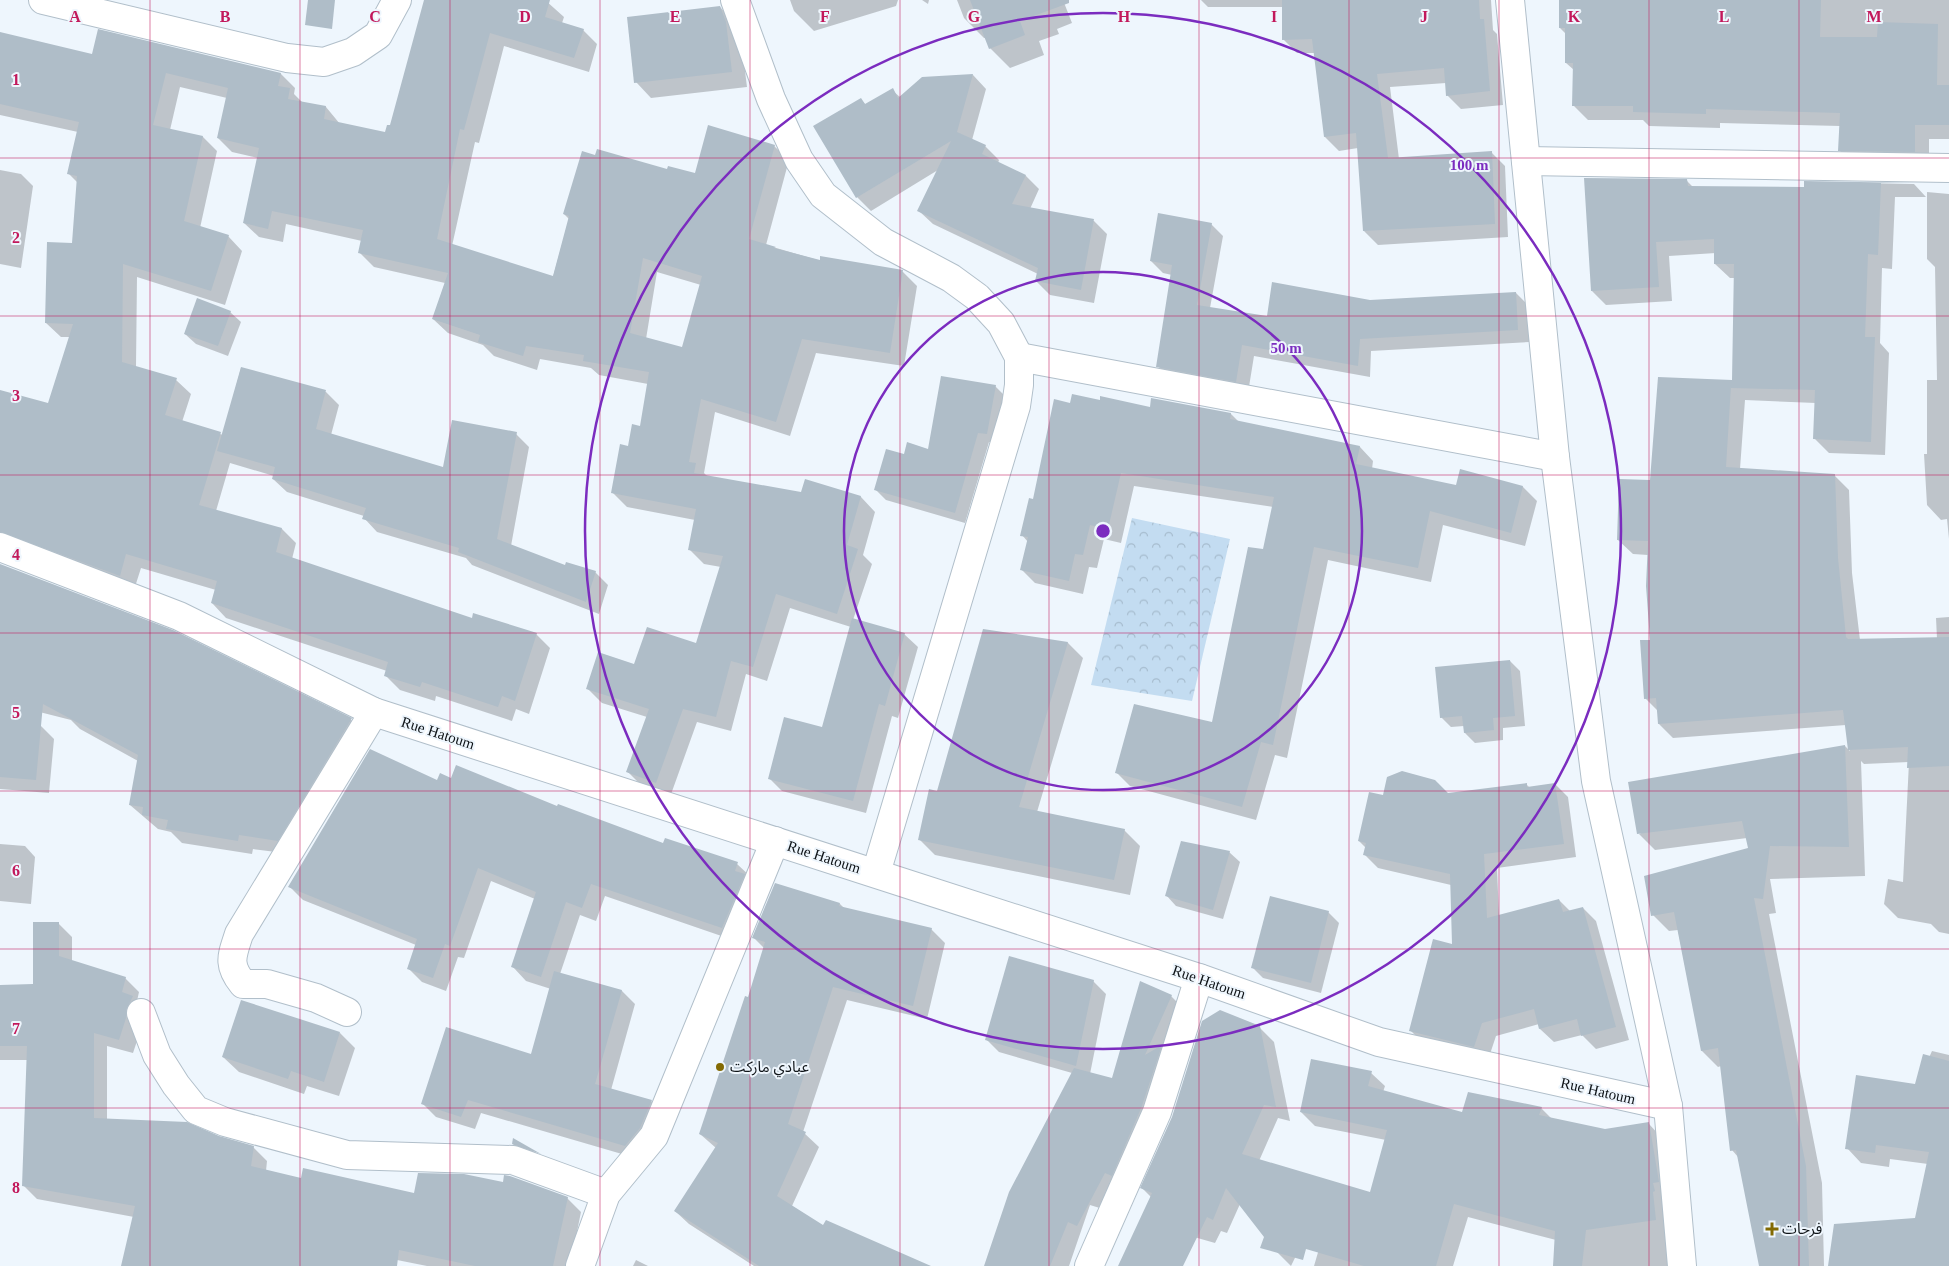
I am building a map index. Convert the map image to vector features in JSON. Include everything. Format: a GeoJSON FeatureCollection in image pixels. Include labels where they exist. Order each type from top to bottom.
{"type":"FeatureCollection","features":[{"type":"Feature","properties":{"kind":"street"},"geometry":{"type":"LineString","coordinates":[[43,0],[286,58],[324,62],[353,52],[378,35],[397,0]]}},
{"type":"Feature","properties":{"kind":"street"},"geometry":{"type":"LineString","coordinates":[[735,0],[779,117],[799,160],[823,195],[883,242],[950,278],[977,298],[1001,323],[1019,357],[1019,385],[1016,406],[876,873]]}},
{"type":"Feature","properties":{"kind":"street"},"geometry":{"type":"LineString","coordinates":[[1510,0],[1555,457],[1596,781],[1668,1106],[1682,1266]]}},
{"type":"Feature","properties":{"kind":"street"},"geometry":{"type":"LineString","coordinates":[[1526,161],[1949,168]]}},
{"type":"Feature","properties":{"kind":"street"},"geometry":{"type":"LineString","coordinates":[[1019,357],[1555,457]]}},
{"type":"Feature","properties":{"kind":"street","name":"Rue Hatoum"},"geometry":{"type":"LineString","coordinates":[[0,547],[179,616],[374,712],[1199,978],[1379,1042],[1668,1106]]}},
{"type":"Feature","properties":{"kind":"street"},"geometry":{"type":"LineString","coordinates":[[347,1012],[316,998],[267,984],[244,984],[234,972],[232,957],[239,934],[374,712]]}},
{"type":"Feature","properties":{"kind":"street"},"geometry":{"type":"LineString","coordinates":[[580,1266],[606,1194],[654,1136],[775,841]]}},
{"type":"Feature","properties":{"kind":"street"},"geometry":{"type":"LineString","coordinates":[[1089,1266],[1156,1112],[1199,978]]}},
{"type":"Feature","properties":{"kind":"street"},"geometry":{"type":"LineString","coordinates":[[141,1013],[157,1055],[176,1085],[196,1110],[225,1122],[347,1155],[513,1160],[606,1194]]}},
{"type":"Feature","properties":{"kind":"green space"},"geometry":{"type":"Polygon","coordinates":[[[1132,518],[1230,539],[1192,701],[1091,685],[1132,518]]]}},
{"type":"Feature","properties":{"kind":"building"},"geometry":{"type":"Polygon","coordinates":[[[308,0],[335,0],[332,29],[305,25],[308,0]]]}},
{"type":"Feature","properties":{"kind":"building"},"geometry":{"type":"Polygon","coordinates":[[[424,0],[550,0],[545,17],[584,29],[574,58],[490,33],[464,130],[460,129],[437,239],[553,276],[569,216],[563,214],[582,151],[595,155],[597,149],[667,169],[668,166],[695,173],[708,125],[775,145],[749,239],[776,247],[774,248],[820,260],[820,256],[903,270],[890,353],[802,339],[776,422],[701,399],[689,462],[696,463],[694,473],[801,492],[805,479],[861,496],[847,545],[858,549],[837,614],[776,594],[753,667],[731,661],[716,717],[683,709],[656,783],[626,772],[649,709],[586,689],[598,652],[634,664],[647,627],[696,643],[723,556],[688,550],[696,509],[611,493],[620,444],[628,446],[632,424],[640,426],[649,372],[583,361],[584,355],[526,346],[523,356],[478,342],[480,335],[432,319],[448,273],[358,253],[363,230],[272,211],[268,229],[243,223],[259,148],[217,138],[228,88],[166,73],[153,125],[203,136],[184,221],[229,235],[211,291],[123,264],[122,362],[177,378],[165,415],[221,432],[199,505],[282,528],[276,552],[472,618],[473,613],[537,633],[515,701],[502,696],[498,707],[422,682],[420,687],[384,676],[388,662],[211,603],[217,581],[126,554],[120,576],[0,532],[0,390],[48,403],[73,324],[45,323],[47,242],[72,243],[77,176],[67,174],[79,122],[0,104],[0,32],[92,54],[98,29],[281,73],[278,86],[290,88],[288,99],[326,106],[324,119],[385,132],[387,125],[390,125],[424,0]],[[643,258],[630,333],[682,347],[702,276],[643,258]]]}},
{"type":"Feature","properties":{"kind":"building"},"geometry":{"type":"Polygon","coordinates":[[[970,0],[1069,0],[1069,3],[1020,21],[1025,35],[989,49],[970,0]]]}},
{"type":"Feature","properties":{"kind":"building"},"geometry":{"type":"Polygon","coordinates":[[[1282,0],[1479,0],[1480,19],[1484,19],[1490,91],[1446,96],[1444,68],[1377,74],[1388,158],[1492,151],[1495,224],[1363,231],[1356,133],[1324,137],[1312,39],[1282,40],[1282,0]]]}},
{"type":"Feature","properties":{"kind":"building"},"geometry":{"type":"Polygon","coordinates":[[[1559,0],[1821,0],[1820,37],[1877,37],[1878,22],[1938,24],[1937,85],[1949,85],[1949,125],[1915,125],[1915,152],[1838,151],[1840,113],[1706,109],[1706,114],[1633,112],[1633,106],[1572,106],[1573,63],[1565,63],[1565,28],[1559,28],[1559,0]]]}},
{"type":"Feature","properties":{"kind":"building"},"geometry":{"type":"Polygon","coordinates":[[[720,6],[726,22],[732,72],[634,83],[627,17],[720,6]]]}},
{"type":"Feature","properties":{"kind":"building"},"geometry":{"type":"Polygon","coordinates":[[[973,74],[957,132],[986,145],[982,154],[1026,175],[1012,204],[1094,219],[1081,290],[1035,281],[1038,268],[917,211],[951,141],[856,198],[813,126],[861,98],[865,104],[893,88],[898,98],[922,77],[973,74]]]}},
{"type":"Feature","properties":{"kind":"building"},"geometry":{"type":"Polygon","coordinates":[[[1584,178],[1687,179],[1688,186],[1804,187],[1804,181],[1914,183],[1881,183],[1878,255],[1868,254],[1865,337],[1875,337],[1871,442],[1813,439],[1815,390],[1731,388],[1731,386],[1726,467],[1835,474],[1838,558],[1846,637],[1848,639],[1949,637],[1949,766],[1907,768],[1908,747],[1848,750],[1843,710],[1658,724],[1656,698],[1644,699],[1640,640],[1650,640],[1646,586],[1648,541],[1617,540],[1619,479],[1650,480],[1658,377],[1732,380],[1734,264],[1714,264],[1714,239],[1656,242],[1659,287],[1591,291],[1584,178]]]}},
{"type":"Feature","properties":{"kind":"building"},"geometry":{"type":"Polygon","coordinates":[[[1158,213],[1212,223],[1197,305],[1267,316],[1272,282],[1370,300],[1516,292],[1518,330],[1360,339],[1358,366],[1242,345],[1236,382],[1156,367],[1172,265],[1150,261],[1158,213]]]}},
{"type":"Feature","properties":{"kind":"building"},"geometry":{"type":"Polygon","coordinates":[[[197,298],[231,311],[218,346],[184,334],[197,298]]]}},
{"type":"Feature","properties":{"kind":"building"},"geometry":{"type":"Polygon","coordinates":[[[241,367],[326,390],[316,429],[443,467],[452,420],[517,432],[497,539],[565,565],[566,562],[596,571],[586,602],[458,552],[459,548],[362,519],[366,508],[272,479],[275,467],[217,451],[241,367]]]}},
{"type":"Feature","properties":{"kind":"building"},"geometry":{"type":"Polygon","coordinates":[[[941,376],[996,385],[987,434],[978,433],[955,513],[874,490],[886,449],[904,454],[907,442],[928,449],[941,376]]]}},
{"type":"Feature","properties":{"kind":"building"},"geometry":{"type":"Polygon","coordinates":[[[1072,394],[1100,400],[1100,396],[1150,407],[1151,398],[1231,413],[1230,419],[1360,446],[1356,464],[1456,485],[1460,469],[1523,486],[1511,533],[1430,511],[1418,568],[1314,547],[1273,745],[1261,742],[1242,807],[1115,773],[1134,704],[1212,722],[1248,547],[1263,549],[1274,497],[1121,473],[1108,529],[1090,525],[1083,555],[1075,554],[1069,581],[1020,570],[1028,537],[1020,536],[1029,498],[1033,499],[1054,399],[1070,403],[1072,394]]]}},
{"type":"Feature","properties":{"kind":"building"},"geometry":{"type":"Polygon","coordinates":[[[0,564],[173,630],[352,718],[278,841],[239,835],[238,841],[166,829],[168,820],[142,815],[143,807],[129,805],[138,755],[43,704],[36,780],[0,777],[0,564]]]}},
{"type":"Feature","properties":{"kind":"building"},"geometry":{"type":"Polygon","coordinates":[[[852,618],[905,633],[885,706],[879,704],[853,801],[768,779],[784,717],[822,727],[852,618]]]}},
{"type":"Feature","properties":{"kind":"building"},"geometry":{"type":"Polygon","coordinates":[[[983,629],[1068,642],[1019,807],[1125,829],[1114,880],[918,840],[929,789],[937,791],[983,629]]]}},
{"type":"Feature","properties":{"kind":"building"},"geometry":{"type":"Polygon","coordinates":[[[1510,660],[1515,716],[1493,718],[1494,730],[1464,733],[1462,716],[1440,718],[1435,667],[1510,660]]]}},
{"type":"Feature","properties":{"kind":"building"},"geometry":{"type":"Polygon","coordinates":[[[1845,745],[1849,847],[1770,846],[1763,899],[1754,898],[1806,1166],[1809,1266],[1759,1266],[1736,1150],[1730,1151],[1718,1048],[1701,1051],[1674,912],[1651,916],[1644,876],[1748,848],[1742,821],[1637,834],[1628,782],[1845,745]]]}},
{"type":"Feature","properties":{"kind":"building"},"geometry":{"type":"Polygon","coordinates":[[[370,749],[437,780],[440,773],[451,778],[456,765],[557,806],[558,804],[663,843],[665,838],[738,862],[735,871],[745,874],[722,928],[591,884],[582,908],[566,902],[541,977],[511,967],[536,892],[478,868],[450,946],[445,944],[433,978],[407,969],[417,939],[288,887],[370,749]]]}},
{"type":"Feature","properties":{"kind":"building"},"geometry":{"type":"Polygon","coordinates":[[[1402,771],[1435,780],[1448,793],[1527,783],[1527,787],[1555,783],[1564,844],[1484,854],[1487,918],[1559,899],[1563,912],[1583,907],[1616,1027],[1581,1036],[1577,1019],[1539,1029],[1534,1009],[1482,1023],[1474,1047],[1409,1031],[1433,939],[1452,944],[1450,874],[1363,855],[1366,843],[1358,841],[1369,792],[1383,795],[1387,777],[1402,771]]]}},
{"type":"Feature","properties":{"kind":"building"},"geometry":{"type":"Polygon","coordinates":[[[1181,841],[1230,851],[1213,910],[1165,896],[1181,841]]]}},
{"type":"Feature","properties":{"kind":"building"},"geometry":{"type":"Polygon","coordinates":[[[775,883],[840,903],[839,906],[932,928],[913,1006],[833,987],[788,1124],[806,1132],[777,1196],[823,1225],[826,1220],[931,1266],[759,1266],[674,1211],[718,1143],[699,1134],[745,996],[748,997],[765,942],[752,938],[775,883]]]}},
{"type":"Feature","properties":{"kind":"building"},"geometry":{"type":"Polygon","coordinates":[[[1270,896],[1329,911],[1311,983],[1251,968],[1270,896]]]}},
{"type":"Feature","properties":{"kind":"building"},"geometry":{"type":"Polygon","coordinates":[[[33,922],[59,922],[59,956],[126,977],[122,992],[133,996],[126,1010],[126,1018],[119,1040],[94,1033],[94,1118],[187,1122],[219,1136],[254,1146],[251,1166],[301,1178],[303,1168],[414,1193],[418,1173],[464,1174],[503,1182],[504,1175],[510,1176],[568,1197],[553,1266],[475,1266],[399,1250],[397,1266],[121,1266],[135,1206],[22,1186],[27,1046],[0,1046],[0,985],[33,984],[33,922]]]}},
{"type":"Feature","properties":{"kind":"building"},"geometry":{"type":"Polygon","coordinates":[[[1009,956],[1094,980],[1076,1066],[985,1040],[1009,956]]]}},
{"type":"Feature","properties":{"kind":"building"},"geometry":{"type":"Polygon","coordinates":[[[554,971],[622,990],[595,1084],[652,1100],[640,1128],[625,1146],[468,1100],[461,1117],[421,1104],[446,1027],[531,1054],[554,971]]]}},
{"type":"Feature","properties":{"kind":"building"},"geometry":{"type":"Polygon","coordinates":[[[1140,981],[1172,995],[1145,1055],[1162,1045],[1142,1106],[1112,1176],[1105,1173],[1077,1226],[1068,1222],[1050,1266],[984,1266],[1009,1192],[1074,1068],[1112,1078],[1140,981]]]}},
{"type":"Feature","properties":{"kind":"building"},"geometry":{"type":"Polygon","coordinates":[[[241,1000],[340,1032],[324,1082],[291,1071],[288,1079],[222,1057],[241,1000]]]}},
{"type":"Feature","properties":{"kind":"building"},"geometry":{"type":"Polygon","coordinates":[[[1220,1010],[1260,1026],[1276,1107],[1264,1105],[1242,1154],[1370,1192],[1387,1130],[1300,1112],[1311,1059],[1372,1071],[1368,1086],[1462,1112],[1468,1092],[1542,1107],[1539,1115],[1605,1129],[1649,1122],[1659,1182],[1653,1183],[1656,1220],[1586,1230],[1582,1266],[1553,1266],[1555,1231],[1454,1204],[1436,1266],[1364,1266],[1306,1249],[1303,1260],[1260,1248],[1264,1237],[1226,1188],[1213,1220],[1207,1217],[1183,1266],[1118,1266],[1152,1193],[1140,1188],[1172,1117],[1202,1021],[1220,1010]]]}},
{"type":"Feature","properties":{"kind":"building"},"geometry":{"type":"Polygon","coordinates":[[[1923,1054],[1949,1061],[1949,1266],[1828,1266],[1834,1224],[1915,1218],[1929,1152],[1876,1145],[1875,1153],[1845,1149],[1856,1075],[1915,1084],[1923,1054]]]}},
{"type":"Feature","properties":{"kind":"building"},"geometry":{"type":"Polygon","coordinates":[[[513,1138],[541,1154],[512,1144],[513,1138]]]}},
{"type":"Feature","properties":{"kind":"place","name":"عبادي ماركت"},"geometry":{"type":"Point","coordinates":[720,1067]}},
{"type":"Feature","properties":{"kind":"place","name":"فرحات"},"geometry":{"type":"Point","coordinates":[1772,1229]}}]}
